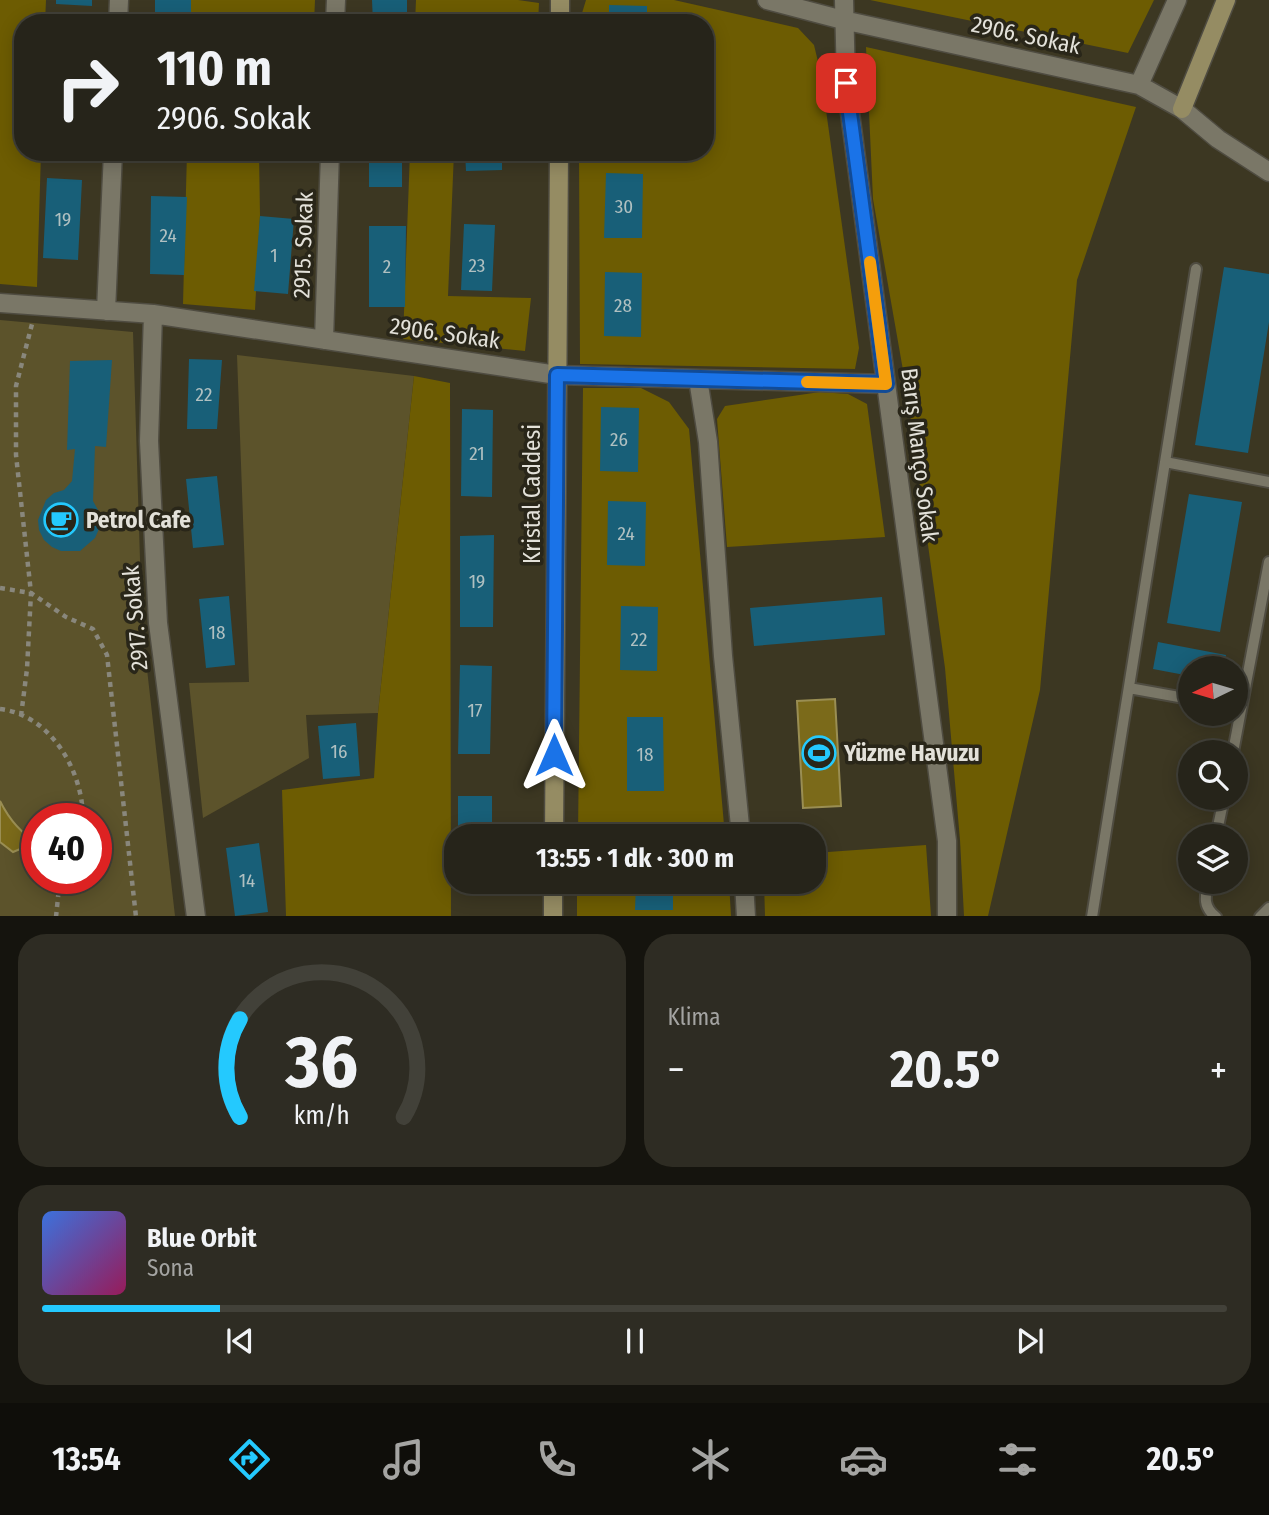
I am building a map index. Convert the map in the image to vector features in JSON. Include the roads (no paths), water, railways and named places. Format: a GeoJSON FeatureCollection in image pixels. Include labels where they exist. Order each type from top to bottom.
{"type":"FeatureCollection","features":[{"type":"Feature","properties":{"kind":"street","name":"2906. Sokak"},"geometry":{"type":"LineString","coordinates":[[767,0],[843,20],[1139,85],[1182,109],[1218,139],[1269,173]]}},
{"type":"Feature","properties":{"kind":"street","name":"Barış Manço Sokak"},"geometry":{"type":"LineString","coordinates":[[844,0],[846,83],[947,841],[947,916]]}},
{"type":"Feature","properties":{"kind":"street"},"geometry":{"type":"LineString","coordinates":[[1139,85],[1177,0]]}},
{"type":"Feature","properties":{"kind":"street"},"geometry":{"type":"LineString","coordinates":[[1182,109],[1226,0]]}},
{"type":"Feature","properties":{"kind":"street"},"geometry":{"type":"LineString","coordinates":[[106,311],[113,161]]}},
{"type":"Feature","properties":{"kind":"street","name":"2915. Sokak"},"geometry":{"type":"LineString","coordinates":[[324,340],[330,161]]}},
{"type":"Feature","properties":{"kind":"street","name":"Kristal Caddesi"},"geometry":{"type":"LineString","coordinates":[[554,824],[559,161]]}},
{"type":"Feature","properties":{"kind":"street","name":"2906. Sokak"},"geometry":{"type":"LineString","coordinates":[[0,303],[153,314],[557,375],[886,384]]}},
{"type":"Feature","properties":{"kind":"street","name":"2917. Sokak"},"geometry":{"type":"LineString","coordinates":[[153,314],[149,441],[158,623],[195,916]]}},
{"type":"Feature","properties":{"kind":"street"},"geometry":{"type":"LineString","coordinates":[[698,379],[708,442],[723,656],[740,824]]}},
{"type":"Feature","properties":{"kind":"street"},"geometry":{"type":"LineString","coordinates":[[553,894],[553,916]]}},
{"type":"Feature","properties":{"kind":"street"},"geometry":{"type":"LineString","coordinates":[[745,894],[746,916]]}},
{"type":"Feature","properties":{"kind":"lane"},"geometry":{"type":"LineString","coordinates":[[1092,916],[1196,269]]}},
{"type":"Feature","properties":{"kind":"lane"},"geometry":{"type":"LineString","coordinates":[[1165,462],[1269,482]]}},
{"type":"Feature","properties":{"kind":"lane"},"geometry":{"type":"LineString","coordinates":[[1248,672],[1264,615],[1269,562]]}},
{"type":"Feature","properties":{"kind":"lane"},"geometry":{"type":"LineString","coordinates":[[1129,688],[1178,697]]}},
{"type":"Feature","properties":{"kind":"lane"},"geometry":{"type":"LineString","coordinates":[[1206,894],[1206,905],[1216,916]]}},
{"type":"Feature","properties":{"kind":"lane"},"geometry":{"type":"LineString","coordinates":[[1260,916],[1269,908]]}},
{"type":"Feature","properties":{"kind":"place","name":"Petrol Cafe"},"geometry":{"type":"Point","coordinates":[61,520]}},
{"type":"Feature","properties":{"kind":"place","name":"Yüzme Havuzu"},"geometry":{"type":"Point","coordinates":[819,753]}}]}
